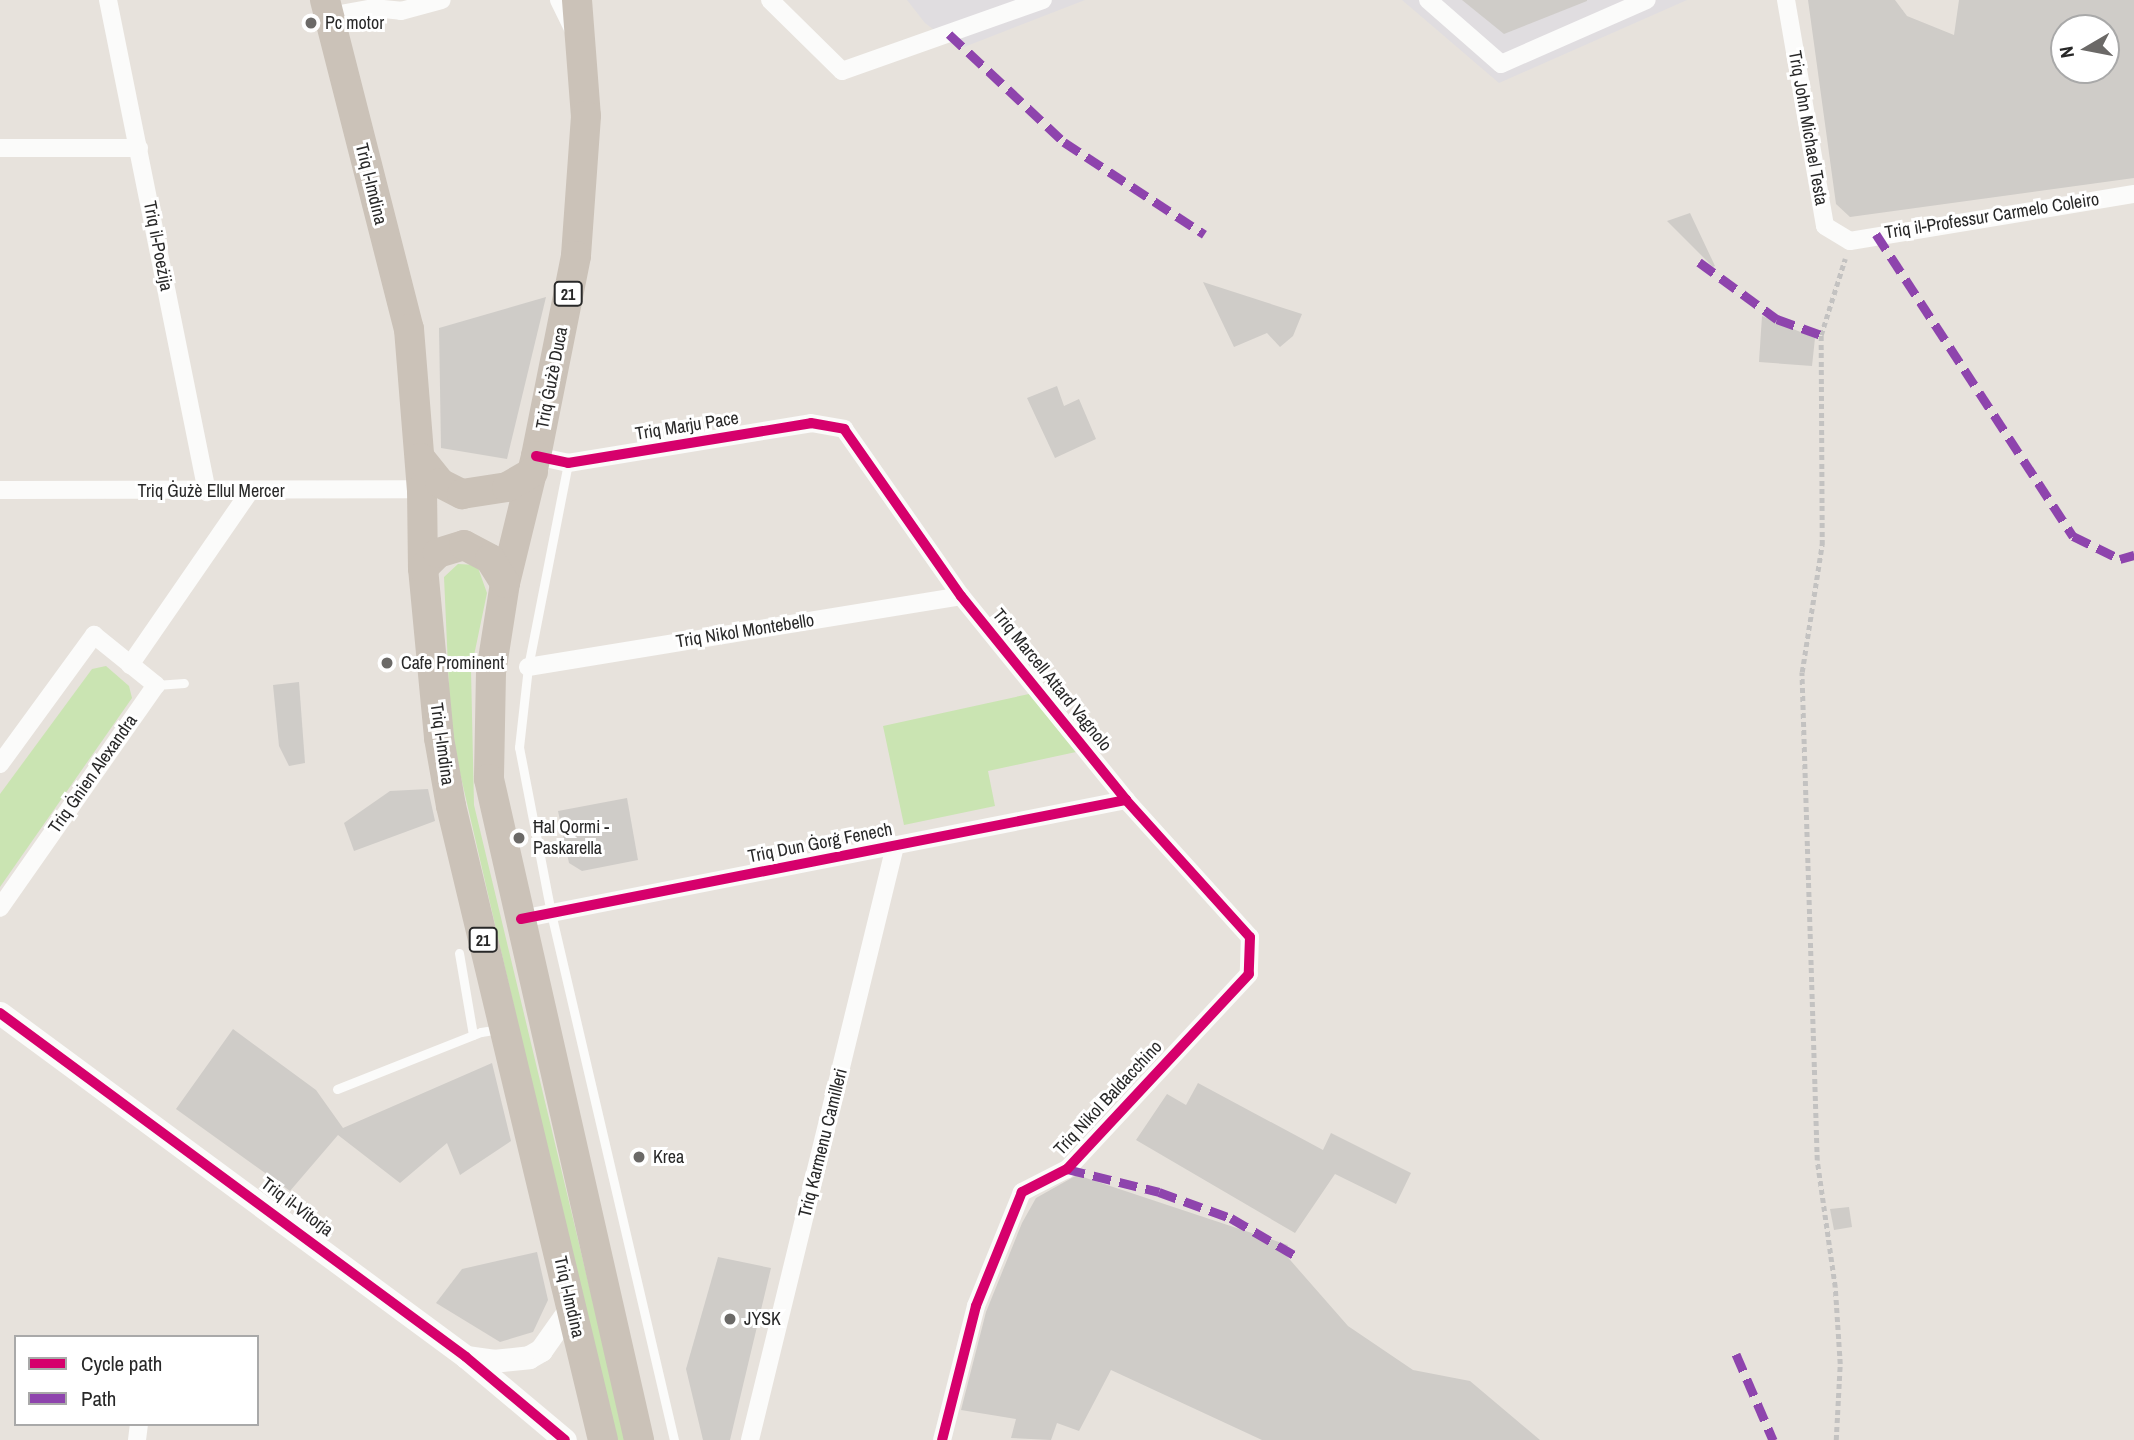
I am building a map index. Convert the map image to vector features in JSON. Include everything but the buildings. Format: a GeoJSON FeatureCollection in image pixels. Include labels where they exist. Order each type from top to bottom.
{"type":"FeatureCollection","features":[{"type":"Feature","properties":{"kind":"highway","name":"Triq Ġużè Duca"},"geometry":{"type":"LineString","coordinates":[[505,583],[535,464],[576,256],[586,116],[578,0]]}},
{"type":"Feature","properties":{"kind":"highway","name":"Triq l-Imdina"},"geometry":{"type":"LineString","coordinates":[[327,8],[409,329],[422,489],[423,568],[449,792],[603,1440]]}},
{"type":"Feature","properties":{"kind":"highway"},"geometry":{"type":"LineString","coordinates":[[419,458],[440,482],[463,494],[507,487],[535,464]]}},
{"type":"Feature","properties":{"kind":"highway"},"geometry":{"type":"LineString","coordinates":[[423,568],[438,553],[464,545],[490,559],[505,583]]}},
{"type":"Feature","properties":{"kind":"highway","name":"Triq l-Imdina"},"geometry":{"type":"LineString","coordinates":[[505,583],[491,672],[489,779],[639,1440]]}},
{"type":"Feature","properties":{"kind":"street","name":"Triq il-Poeżija"},"geometry":{"type":"LineString","coordinates":[[108,0],[207,492]]}},
{"type":"Feature","properties":{"kind":"street"},"geometry":{"type":"LineString","coordinates":[[327,8],[401,11],[442,0]]}},
{"type":"Feature","properties":{"kind":"street","name":"Triq Ġużè Duca"},"geometry":{"type":"LineString","coordinates":[[559,0],[582,46]]}},
{"type":"Feature","properties":{"kind":"street"},"geometry":{"type":"LineString","coordinates":[[770,0],[842,71],[1043,0]]}},
{"type":"Feature","properties":{"kind":"street"},"geometry":{"type":"LineString","coordinates":[[1428,0],[1501,64],[1647,0]]}},
{"type":"Feature","properties":{"kind":"street","name":"Triq John Michael Testa"},"geometry":{"type":"LineString","coordinates":[[1786,0],[1825,226],[1850,241]]}},
{"type":"Feature","properties":{"kind":"street"},"geometry":{"type":"LineString","coordinates":[[0,148],[139,148]]}},
{"type":"Feature","properties":{"kind":"street","name":"Triq il-Professur Carmelo Coleiro"},"geometry":{"type":"LineString","coordinates":[[1850,241],[2134,194]]}},
{"type":"Feature","properties":{"kind":"street","name":"Triq Marju Pace"},"geometry":{"type":"LineString","coordinates":[[535,464],[568,463],[811,423],[844,429]]}},
{"type":"Feature","properties":{"kind":"street","name":"Triq Marcell Attard Vagnolo"},"geometry":{"type":"LineString","coordinates":[[844,429],[961,596],[1126,800],[1250,937]]}},
{"type":"Feature","properties":{"kind":"street","name":"Triq Ġużè Ellul Mercer"},"geometry":{"type":"LineString","coordinates":[[0,490],[207,492],[422,489]]}},
{"type":"Feature","properties":{"kind":"street"},"geometry":{"type":"LineString","coordinates":[[130,665],[250,491]]}},
{"type":"Feature","properties":{"kind":"street","name":"Triq Nikol Montebello"},"geometry":{"type":"LineString","coordinates":[[528,667],[961,596]]}},
{"type":"Feature","properties":{"kind":"street"},"geometry":{"type":"LineString","coordinates":[[1,760],[93,635],[156,685]]}},
{"type":"Feature","properties":{"kind":"street","name":"Triq Ġnien Alexandra"},"geometry":{"type":"LineString","coordinates":[[0,908],[6,890],[156,685]]}},
{"type":"Feature","properties":{"kind":"street","name":"Triq Dun Ġorġ Fenech"},"geometry":{"type":"LineString","coordinates":[[520,919],[1126,800]]}},
{"type":"Feature","properties":{"kind":"street","name":"Triq Karmenu Camilleri"},"geometry":{"type":"LineString","coordinates":[[750,1440],[895,846]]}},
{"type":"Feature","properties":{"kind":"street","name":"Triq Nikol Baldacchino"},"geometry":{"type":"LineString","coordinates":[[942,1440],[976,1306],[1022,1192],[1067,1168],[1249,974],[1250,937]]}},
{"type":"Feature","properties":{"kind":"street","name":"Triq il-Vitorja"},"geometry":{"type":"LineString","coordinates":[[0,1013],[466,1357],[565,1440]]}},
{"type":"Feature","properties":{"kind":"street"},"geometry":{"type":"LineString","coordinates":[[466,1357],[493,1361],[529,1357],[541,1350],[572,1306]]}},
{"type":"Feature","properties":{"kind":"lane"},"geometry":{"type":"LineString","coordinates":[[568,463],[528,667],[519,747],[551,913],[674,1440]]}},
{"type":"Feature","properties":{"kind":"lane"},"geometry":{"type":"LineString","coordinates":[[156,685],[184,683]]}},
{"type":"Feature","properties":{"kind":"lane"},"geometry":{"type":"LineString","coordinates":[[459,953],[473,1035]]}},
{"type":"Feature","properties":{"kind":"lane"},"geometry":{"type":"LineString","coordinates":[[337,1088],[473,1035],[505,1028]]}},
{"type":"Feature","properties":{"kind":"path"},"geometry":{"type":"LineString","coordinates":[[1836,1440],[1840,1364],[1835,1287],[1816,1160],[1802,672],[1822,545],[1821,335],[1850,241]]}},
{"type":"Feature","properties":{"kind":"shaded area"},"geometry":{"type":"Polygon","coordinates":[[[907,0],[1085,0],[959,49],[925,23],[907,0]]]}},
{"type":"Feature","properties":{"kind":"shaded area"},"geometry":{"type":"Polygon","coordinates":[[[1402,0],[1687,0],[1499,83],[1402,0]]]}},
{"type":"Feature","properties":{"kind":"green space"},"geometry":{"type":"Polygon","coordinates":[[[458,564],[477,565],[487,593],[471,670],[474,805],[626,1440],[614,1440],[451,734],[444,577],[458,564]]]}},
{"type":"Feature","properties":{"kind":"green space"},"geometry":{"type":"Polygon","coordinates":[[[106,666],[129,686],[132,698],[0,887],[0,794],[92,669],[106,666]]]}},
{"type":"Feature","properties":{"kind":"green space"},"geometry":{"type":"Polygon","coordinates":[[[1029,694],[1076,752],[988,771],[995,806],[904,825],[883,726],[1029,694]]]}},
{"type":"Feature","properties":{"kind":"marked path"},"geometry":{"type":"LineString","coordinates":[[949,34],[1064,142],[1204,234]]}},
{"type":"Feature","properties":{"kind":"marked path"},"geometry":{"type":"LineString","coordinates":[[1876,234],[2073,536],[2120,559],[2134,555]]}},
{"type":"Feature","properties":{"kind":"marked path"},"geometry":{"type":"LineString","coordinates":[[1699,262],[1777,319],[1821,335]]}},
{"type":"Feature","properties":{"kind":"marked path"},"geometry":{"type":"LineString","coordinates":[[1067,1169],[1159,1192],[1231,1218],[1294,1255]]}},
{"type":"Feature","properties":{"kind":"marked path"},"geometry":{"type":"LineString","coordinates":[[1736,1354],[1773,1440]]}},
{"type":"Feature","properties":{"kind":"cycle path"},"geometry":{"type":"LineString","coordinates":[[536,456],[568,463],[811,423],[844,429],[961,596],[1126,800],[1250,937],[1249,974],[1067,1169],[1022,1192],[976,1306],[942,1440]]}},
{"type":"Feature","properties":{"kind":"cycle path"},"geometry":{"type":"LineString","coordinates":[[521,919],[1126,800]]}},
{"type":"Feature","properties":{"kind":"cycle path"},"geometry":{"type":"LineString","coordinates":[[0,1013],[466,1357],[565,1440]]}},
{"type":"Feature","properties":{"kind":"place","name":"Pc motor"},"geometry":{"type":"Point","coordinates":[311,23]}},
{"type":"Feature","properties":{"kind":"place","name":"Cafe Prominent"},"geometry":{"type":"Point","coordinates":[387,663]}},
{"type":"Feature","properties":{"kind":"place","name":"Ħal Qormi - Paskarella"},"geometry":{"type":"Point","coordinates":[519,838]}},
{"type":"Feature","properties":{"kind":"place","name":"Krea"},"geometry":{"type":"Point","coordinates":[639,1157]}},
{"type":"Feature","properties":{"kind":"place","name":"JYSK"},"geometry":{"type":"Point","coordinates":[730,1319]}}]}
